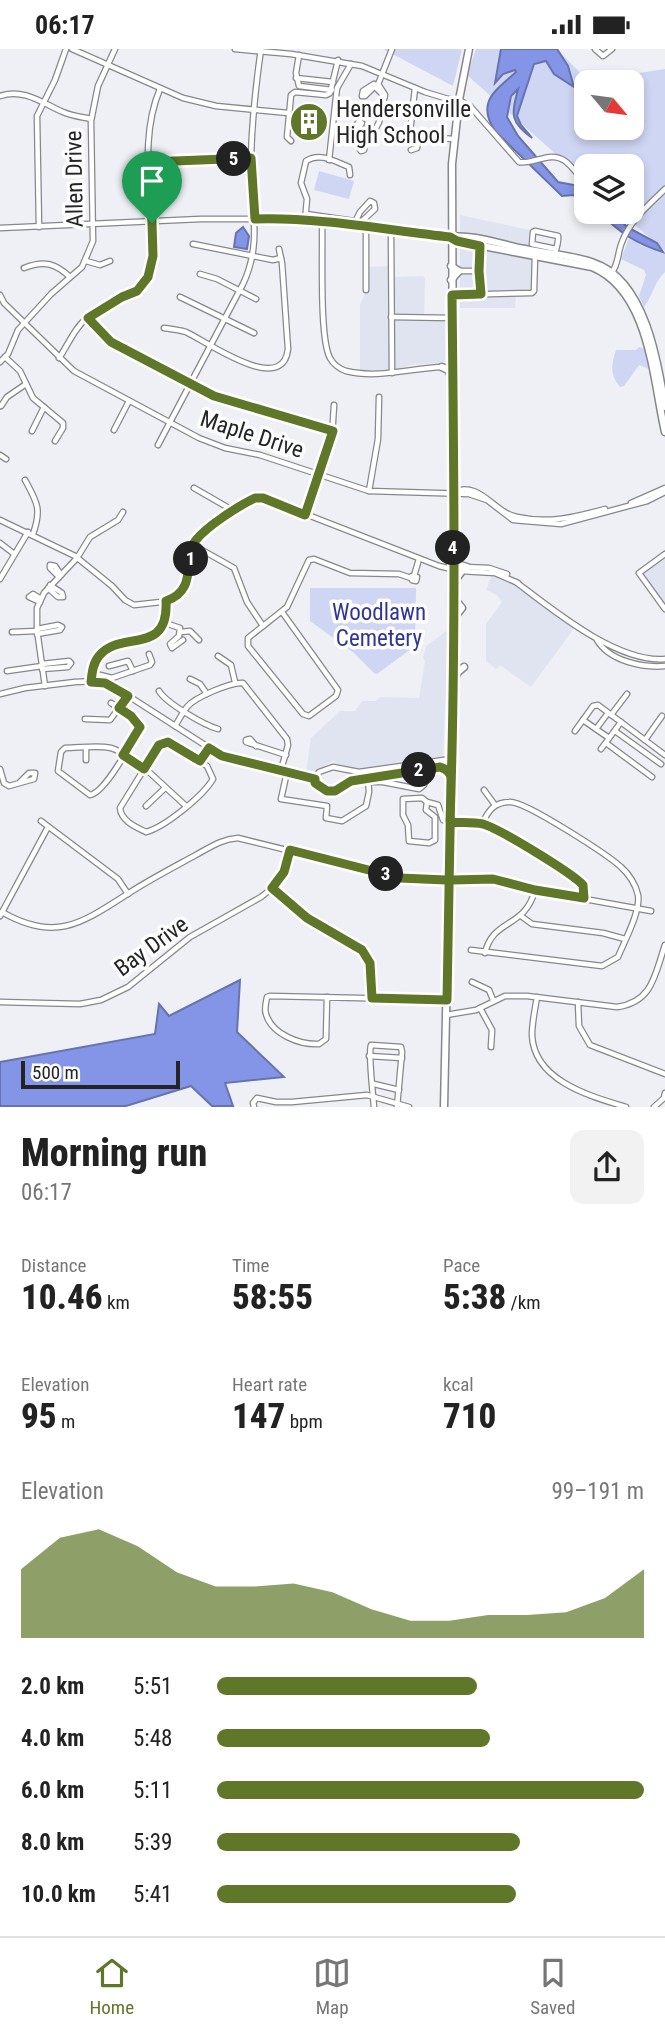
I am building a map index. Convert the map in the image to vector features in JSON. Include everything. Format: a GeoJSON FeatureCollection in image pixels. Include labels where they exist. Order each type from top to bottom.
{"type":"FeatureCollection","features":[{"type":"Feature","properties":{"kind":"main road"},"geometry":{"type":"LineString","coordinates":[[444,1107],[454,651],[453,530],[460,521],[454,516],[453,492],[450,237],[453,139],[466,51]]}},
{"type":"Feature","properties":{"kind":"main road"},"geometry":{"type":"LineString","coordinates":[[450,237],[458,236],[535,256],[555,254]]}},
{"type":"Feature","properties":{"kind":"main road"},"geometry":{"type":"LineString","coordinates":[[450,237],[462,242],[481,243]]}},
{"type":"Feature","properties":{"kind":"main road"},"geometry":{"type":"LineString","coordinates":[[451,265],[456,246],[462,242]]}},
{"type":"Feature","properties":{"kind":"main road"},"geometry":{"type":"LineString","coordinates":[[508,249],[555,254],[611,274],[629,299],[659,368],[665,407]]}},
{"type":"Feature","properties":{"kind":"main road"},"geometry":{"type":"LineString","coordinates":[[451,265],[459,271],[451,280]]}},
{"type":"Feature","properties":{"kind":"main road"},"geometry":{"type":"LineString","coordinates":[[646,338],[665,432]]}},
{"type":"Feature","properties":{"kind":"main road"},"geometry":{"type":"LineString","coordinates":[[442,367],[448,370],[453,379]]}},
{"type":"Feature","properties":{"kind":"main road"},"geometry":{"type":"LineString","coordinates":[[453,553],[465,569],[453,584]]}},
{"type":"Feature","properties":{"kind":"main road"},"geometry":{"type":"LineString","coordinates":[[453,683],[458,672],[466,667],[454,651]]}},
{"type":"Feature","properties":{"kind":"main road"},"geometry":{"type":"LineString","coordinates":[[440,767],[448,770],[452,777]]}},
{"type":"Feature","properties":{"kind":"street"},"geometry":{"type":"LineString","coordinates":[[39,227],[37,122],[66,49]]}},
{"type":"Feature","properties":{"kind":"street"},"geometry":{"type":"LineString","coordinates":[[72,49],[160,89],[201,103],[288,113]]}},
{"type":"Feature","properties":{"kind":"street","name":"Allen Drive"},"geometry":{"type":"LineString","coordinates":[[0,362],[19,330],[51,294],[86,261],[93,241],[91,119],[94,99],[115,49]]}},
{"type":"Feature","properties":{"kind":"street"},"geometry":{"type":"LineString","coordinates":[[234,49],[296,52],[380,72],[415,88],[470,106],[519,162],[527,163],[553,157],[562,159],[574,170]]}},
{"type":"Feature","properties":{"kind":"street"},"geometry":{"type":"LineString","coordinates":[[365,127],[376,128],[384,96],[375,86],[392,49]]}},
{"type":"Feature","properties":{"kind":"street"},"geometry":{"type":"LineString","coordinates":[[595,49],[603,56],[612,49]]}},
{"type":"Feature","properties":{"kind":"street"},"geometry":{"type":"LineString","coordinates":[[158,445],[240,290],[253,256],[255,219],[251,158],[261,51]]}},
{"type":"Feature","properties":{"kind":"street"},"geometry":{"type":"LineString","coordinates":[[296,52],[296,78],[299,86],[332,90]]}},
{"type":"Feature","properties":{"kind":"street"},"geometry":{"type":"LineString","coordinates":[[291,141],[286,137],[291,95],[295,92],[326,95],[332,90],[338,61]]}},
{"type":"Feature","properties":{"kind":"street"},"geometry":{"type":"LineString","coordinates":[[329,160],[337,89],[351,64]]}},
{"type":"Feature","properties":{"kind":"street"},"geometry":{"type":"LineString","coordinates":[[296,78],[333,82]]}},
{"type":"Feature","properties":{"kind":"street"},"geometry":{"type":"LineString","coordinates":[[415,88],[410,132],[419,137],[453,139]]}},
{"type":"Feature","properties":{"kind":"street"},"geometry":{"type":"LineString","coordinates":[[59,358],[79,326],[122,297],[137,291],[148,277],[153,256],[150,120],[160,89]]}},
{"type":"Feature","properties":{"kind":"street"},"geometry":{"type":"LineString","coordinates":[[0,96],[14,93],[35,97],[65,113],[91,119]]}},
{"type":"Feature","properties":{"kind":"street"},"geometry":{"type":"LineString","coordinates":[[411,150],[417,148],[419,137]]}},
{"type":"Feature","properties":{"kind":"street"},"geometry":{"type":"LineString","coordinates":[[305,221],[307,199],[301,183],[303,165],[313,157],[320,156],[349,167],[350,175]]}},
{"type":"Feature","properties":{"kind":"street"},"geometry":{"type":"LineString","coordinates":[[149,162],[251,158]]}},
{"type":"Feature","properties":{"kind":"street"},"geometry":{"type":"LineString","coordinates":[[644,209],[665,189]]}},
{"type":"Feature","properties":{"kind":"street"},"geometry":{"type":"LineString","coordinates":[[0,228],[201,219],[361,222],[375,209],[374,203],[367,203],[356,220]]}},
{"type":"Feature","properties":{"kind":"street"},"geometry":{"type":"LineString","coordinates":[[306,214],[366,227],[450,237]]}},
{"type":"Feature","properties":{"kind":"street"},"geometry":{"type":"LineString","coordinates":[[322,223],[323,306],[328,356],[337,366],[347,371],[391,373],[453,367]]}},
{"type":"Feature","properties":{"kind":"street"},"geometry":{"type":"LineString","coordinates":[[611,274],[618,264],[624,238],[632,224]]}},
{"type":"Feature","properties":{"kind":"street"},"geometry":{"type":"LineString","coordinates":[[366,227],[366,290]]}},
{"type":"Feature","properties":{"kind":"street"},"geometry":{"type":"LineString","coordinates":[[391,230],[391,373]]}},
{"type":"Feature","properties":{"kind":"street"},"geometry":{"type":"LineString","coordinates":[[535,231],[558,236],[555,254],[532,244],[535,231]]}},
{"type":"Feature","properties":{"kind":"street"},"geometry":{"type":"LineString","coordinates":[[481,243],[481,294]]}},
{"type":"Feature","properties":{"kind":"street"},"geometry":{"type":"LineString","coordinates":[[193,244],[273,260],[281,258]]}},
{"type":"Feature","properties":{"kind":"street"},"geometry":{"type":"LineString","coordinates":[[164,328],[185,332],[240,361],[263,368],[275,368],[288,355],[279,249]]}},
{"type":"Feature","properties":{"kind":"street"},"geometry":{"type":"LineString","coordinates":[[452,295],[532,293],[535,256]]}},
{"type":"Feature","properties":{"kind":"street"},"geometry":{"type":"LineString","coordinates":[[86,261],[100,265],[110,261]]}},
{"type":"Feature","properties":{"kind":"street"},"geometry":{"type":"LineString","coordinates":[[24,268],[37,263],[53,264],[70,277]]}},
{"type":"Feature","properties":{"kind":"street"},"geometry":{"type":"LineString","coordinates":[[459,271],[479,271]]}},
{"type":"Feature","properties":{"kind":"street"},"geometry":{"type":"LineString","coordinates":[[200,274],[217,279],[256,299]]}},
{"type":"Feature","properties":{"kind":"street","name":"Maple Drive"},"geometry":{"type":"LineString","coordinates":[[0,295],[2,304],[59,358],[74,370],[129,401],[199,438],[225,448],[260,455],[369,491],[470,490],[514,517],[565,522],[631,504],[665,490]]}},
{"type":"Feature","properties":{"kind":"street"},"geometry":{"type":"LineString","coordinates":[[180,297],[254,333]]}},
{"type":"Feature","properties":{"kind":"street"},"geometry":{"type":"LineString","coordinates":[[391,317],[452,318]]}},
{"type":"Feature","properties":{"kind":"street"},"geometry":{"type":"LineString","coordinates":[[88,318],[111,342],[190,384],[227,401],[333,431]]}},
{"type":"Feature","properties":{"kind":"street"},"geometry":{"type":"LineString","coordinates":[[5,357],[16,365],[33,398],[64,424],[55,441]]}},
{"type":"Feature","properties":{"kind":"street"},"geometry":{"type":"LineString","coordinates":[[1,406],[7,397],[26,384]]}},
{"type":"Feature","properties":{"kind":"street"},"geometry":{"type":"LineString","coordinates":[[369,491],[378,439],[379,397]]}},
{"type":"Feature","properties":{"kind":"street"},"geometry":{"type":"LineString","coordinates":[[114,430],[129,401]]}},
{"type":"Feature","properties":{"kind":"street"},"geometry":{"type":"LineString","coordinates":[[305,515],[333,431],[334,405]]}},
{"type":"Feature","properties":{"kind":"street"},"geometry":{"type":"LineString","coordinates":[[32,431],[36,418],[44,407]]}},
{"type":"Feature","properties":{"kind":"street"},"geometry":{"type":"LineString","coordinates":[[0,455],[6,459]]}},
{"type":"Feature","properties":{"kind":"street"},"geometry":{"type":"LineString","coordinates":[[0,576],[13,553],[38,521],[39,508],[25,480]]}},
{"type":"Feature","properties":{"kind":"street"},"geometry":{"type":"LineString","coordinates":[[194,488],[234,511]]}},
{"type":"Feature","properties":{"kind":"street"},"geometry":{"type":"LineString","coordinates":[[0,520],[77,558],[134,605],[174,598],[182,590],[190,569],[193,545],[204,532],[255,498],[263,498],[419,559],[453,569],[489,568],[502,571],[597,639],[635,656],[665,659]]}},
{"type":"Feature","properties":{"kind":"street"},"geometry":{"type":"LineString","coordinates":[[45,686],[37,631],[37,608],[49,586],[77,558],[90,537],[118,520],[123,512]]}},
{"type":"Feature","properties":{"kind":"street"},"geometry":{"type":"LineString","coordinates":[[0,576],[28,532]]}},
{"type":"Feature","properties":{"kind":"street"},"geometry":{"type":"LineString","coordinates":[[0,545],[13,553]]}},
{"type":"Feature","properties":{"kind":"street"},"geometry":{"type":"LineString","coordinates":[[193,545],[234,568],[247,602],[263,626]]}},
{"type":"Feature","properties":{"kind":"street"},"geometry":{"type":"LineString","coordinates":[[665,554],[639,573],[665,609]]}},
{"type":"Feature","properties":{"kind":"street"},"geometry":{"type":"LineString","coordinates":[[282,611],[338,690],[336,696],[311,715],[303,714],[248,646],[248,638],[290,602],[306,562],[311,559],[350,573],[399,574],[412,577],[419,559]]}},
{"type":"Feature","properties":{"kind":"street"},"geometry":{"type":"LineString","coordinates":[[659,601],[665,598]]}},
{"type":"Feature","properties":{"kind":"street"},"geometry":{"type":"LineString","coordinates":[[91,682],[98,657],[105,650],[143,640],[159,630],[165,623],[166,601]]}},
{"type":"Feature","properties":{"kind":"street"},"geometry":{"type":"LineString","coordinates":[[165,623],[179,626],[181,632]]}},
{"type":"Feature","properties":{"kind":"street"},"geometry":{"type":"LineString","coordinates":[[12,632],[37,631]]}},
{"type":"Feature","properties":{"kind":"street"},"geometry":{"type":"LineString","coordinates":[[183,641],[175,647],[170,646],[181,632],[190,631],[199,640]]}},
{"type":"Feature","properties":{"kind":"street"},"geometry":{"type":"LineString","coordinates":[[597,639],[600,645],[613,655],[632,663],[665,666]]}},
{"type":"Feature","properties":{"kind":"street"},"geometry":{"type":"LineString","coordinates":[[92,673],[112,678],[151,663],[149,654]]}},
{"type":"Feature","properties":{"kind":"street"},"geometry":{"type":"LineString","coordinates":[[218,656],[231,665],[235,682]]}},
{"type":"Feature","properties":{"kind":"street"},"geometry":{"type":"LineString","coordinates":[[7,671],[69,661],[71,663],[68,667],[42,666]]}},
{"type":"Feature","properties":{"kind":"street"},"geometry":{"type":"LineString","coordinates":[[109,666],[128,661],[133,671]]}},
{"type":"Feature","properties":{"kind":"street"},"geometry":{"type":"LineString","coordinates":[[190,679],[201,684],[207,695]]}},
{"type":"Feature","properties":{"kind":"street"},"geometry":{"type":"LineString","coordinates":[[175,726],[194,701],[235,682],[243,683],[285,734],[288,745],[282,800],[327,807],[326,818],[342,821],[366,806],[366,771]]}},
{"type":"Feature","properties":{"kind":"street"},"geometry":{"type":"LineString","coordinates":[[0,694],[45,686],[105,683],[222,756],[315,779],[319,787],[335,791],[351,781],[440,767],[452,762]]}},
{"type":"Feature","properties":{"kind":"street"},"geometry":{"type":"LineString","coordinates":[[159,691],[162,697],[210,727],[218,729]]}},
{"type":"Feature","properties":{"kind":"street"},"geometry":{"type":"LineString","coordinates":[[596,729],[626,694]]}},
{"type":"Feature","properties":{"kind":"street"},"geometry":{"type":"LineString","coordinates":[[85,719],[107,722],[128,696]]}},
{"type":"Feature","properties":{"kind":"street"},"geometry":{"type":"LineString","coordinates":[[111,702],[131,716],[140,727],[123,755],[100,791],[90,795],[58,771],[61,752],[65,748],[112,748],[123,755],[144,769],[186,806]]}},
{"type":"Feature","properties":{"kind":"street"},"geometry":{"type":"LineString","coordinates":[[575,731],[595,705],[665,755]]}},
{"type":"Feature","properties":{"kind":"street"},"geometry":{"type":"LineString","coordinates":[[645,740],[662,716]]}},
{"type":"Feature","properties":{"kind":"street"},"geometry":{"type":"LineString","coordinates":[[583,720],[652,776]]}},
{"type":"Feature","properties":{"kind":"street"},"geometry":{"type":"LineString","coordinates":[[601,749],[621,722]]}},
{"type":"Feature","properties":{"kind":"street"},"geometry":{"type":"LineString","coordinates":[[615,730],[661,764]]}},
{"type":"Feature","properties":{"kind":"street"},"geometry":{"type":"LineString","coordinates":[[168,742],[200,761],[207,766],[213,779],[196,798],[158,827],[146,832],[121,814],[120,808],[159,745],[168,742]]}},
{"type":"Feature","properties":{"kind":"street"},"geometry":{"type":"LineString","coordinates":[[256,746],[286,755]]}},
{"type":"Feature","properties":{"kind":"street"},"geometry":{"type":"LineString","coordinates":[[86,748],[86,760]]}},
{"type":"Feature","properties":{"kind":"street"},"geometry":{"type":"LineString","coordinates":[[200,761],[209,748]]}},
{"type":"Feature","properties":{"kind":"street"},"geometry":{"type":"LineString","coordinates":[[315,779],[319,772],[333,767],[366,771],[452,762]]}},
{"type":"Feature","properties":{"kind":"street"},"geometry":{"type":"LineString","coordinates":[[0,769],[6,785],[20,782]]}},
{"type":"Feature","properties":{"kind":"street"},"geometry":{"type":"LineString","coordinates":[[368,780],[419,789],[424,785]]}},
{"type":"Feature","properties":{"kind":"street"},"geometry":{"type":"LineString","coordinates":[[146,806],[165,788]]}},
{"type":"Feature","properties":{"kind":"street"},"geometry":{"type":"LineString","coordinates":[[484,790],[495,806]]}},
{"type":"Feature","properties":{"kind":"street"},"geometry":{"type":"LineString","coordinates":[[427,802],[426,810],[435,817],[435,840],[429,843],[409,841],[402,799],[422,799],[438,805],[443,820],[482,824],[572,875],[583,885],[584,898]]}},
{"type":"Feature","properties":{"kind":"street"},"geometry":{"type":"LineString","coordinates":[[471,950],[602,965],[611,963],[618,957],[637,907],[638,893],[618,865],[518,803],[506,802],[495,806],[488,811],[482,824]]}},
{"type":"Feature","properties":{"kind":"street"},"geometry":{"type":"LineString","coordinates":[[41,821],[117,879],[128,894]]}},
{"type":"Feature","properties":{"kind":"street"},"geometry":{"type":"LineString","coordinates":[[48,827],[1,914],[43,928],[62,928],[82,921],[219,841],[229,838],[259,842],[400,878],[493,879],[535,890],[651,911]]}},
{"type":"Feature","properties":{"kind":"street","name":"Bay Drive"},"geometry":{"type":"LineString","coordinates":[[0,1002],[58,1005],[101,1000],[128,987],[190,937],[272,888],[284,872],[290,850]]}},
{"type":"Feature","properties":{"kind":"street"},"geometry":{"type":"LineString","coordinates":[[272,888],[307,918],[362,950],[370,963],[372,998]]}},
{"type":"Feature","properties":{"kind":"street"},"geometry":{"type":"LineString","coordinates":[[485,953],[492,937],[500,928],[521,916],[532,903],[535,890]]}},
{"type":"Feature","properties":{"kind":"street"},"geometry":{"type":"LineString","coordinates":[[521,916],[532,924],[603,933],[625,939]]}},
{"type":"Feature","properties":{"kind":"street"},"geometry":{"type":"LineString","coordinates":[[446,1015],[467,1013],[505,996],[537,997],[617,1007],[631,1005],[641,998],[651,985],[665,945]]}},
{"type":"Feature","properties":{"kind":"street"},"geometry":{"type":"LineString","coordinates":[[611,963],[615,969]]}},
{"type":"Feature","properties":{"kind":"street"},"geometry":{"type":"LineString","coordinates":[[472,982],[485,986],[493,1000]]}},
{"type":"Feature","properties":{"kind":"street"},"geometry":{"type":"LineString","coordinates":[[327,997],[324,1042],[315,1044],[292,1039],[275,1028],[266,1017],[267,997],[327,997],[447,1000]]}},
{"type":"Feature","properties":{"kind":"street"},"geometry":{"type":"LineString","coordinates":[[537,997],[532,1037],[541,1064],[558,1080],[626,1107]]}},
{"type":"Feature","properties":{"kind":"street"},"geometry":{"type":"LineString","coordinates":[[578,1002],[579,1026],[590,1045],[665,1074]]}},
{"type":"Feature","properties":{"kind":"street"},"geometry":{"type":"LineString","coordinates":[[480,1008],[492,1030],[491,1047]]}},
{"type":"Feature","properties":{"kind":"street"},"geometry":{"type":"LineString","coordinates":[[374,1107],[374,1084],[369,1056],[371,1045],[399,1045],[402,1058],[397,1105]]}},
{"type":"Feature","properties":{"kind":"street"},"geometry":{"type":"LineString","coordinates":[[369,1056],[402,1058]]}},
{"type":"Feature","properties":{"kind":"street"},"geometry":{"type":"LineString","coordinates":[[374,1084],[399,1090]]}},
{"type":"Feature","properties":{"kind":"street"},"geometry":{"type":"LineString","coordinates":[[654,1107],[664,1098],[665,1093]]}},
{"type":"Feature","properties":{"kind":"street"},"geometry":{"type":"LineString","coordinates":[[254,1104],[257,1098],[292,1102],[355,1095],[410,1107]]}},
{"type":"Feature","properties":{"kind":"shaded area"},"geometry":{"type":"Polygon","coordinates":[[[460,215],[530,230],[526,256],[536,259],[536,292],[533,295],[516,295],[515,308],[460,308],[460,215]]]}},
{"type":"Feature","properties":{"kind":"shaded area"},"geometry":{"type":"Polygon","coordinates":[[[393,266],[393,277],[423,276],[425,279],[424,320],[446,319],[445,361],[415,364],[395,370],[360,370],[360,305],[364,296],[365,267],[393,266]]]}},
{"type":"Feature","properties":{"kind":"shaded area"},"geometry":{"type":"Polygon","coordinates":[[[665,551],[665,612],[637,576],[637,571],[665,551]]]}},
{"type":"Feature","properties":{"kind":"shaded area"},"geometry":{"type":"Polygon","coordinates":[[[492,574],[514,584],[575,627],[531,687],[500,665],[496,669],[486,661],[486,624],[502,602],[497,595],[486,590],[492,574]]]}},
{"type":"Feature","properties":{"kind":"shaded area"},"geometry":{"type":"Polygon","coordinates":[[[448,630],[443,758],[355,769],[335,763],[335,760],[311,773],[306,772],[311,738],[340,711],[355,711],[362,701],[375,701],[381,697],[419,698],[426,646],[448,630]]]}},
{"type":"Feature","properties":{"kind":"green space"},"geometry":{"type":"Polygon","coordinates":[[[383,49],[462,49],[453,86],[383,49]]]}},
{"type":"Feature","properties":{"kind":"green space"},"geometry":{"type":"Polygon","coordinates":[[[476,49],[557,49],[577,70],[574,70],[574,140],[644,140],[644,72],[665,69],[665,251],[634,224],[644,224],[644,154],[574,154],[574,170],[467,75],[476,49]]]}},
{"type":"Feature","properties":{"kind":"green space"},"geometry":{"type":"Polygon","coordinates":[[[319,171],[354,181],[349,199],[314,190],[319,171]]]}},
{"type":"Feature","properties":{"kind":"green space"},"geometry":{"type":"Polygon","coordinates":[[[629,238],[642,246],[665,253],[665,272],[644,307],[639,296],[646,275],[644,270],[621,259],[629,238]]]}},
{"type":"Feature","properties":{"kind":"green space"},"geometry":{"type":"Polygon","coordinates":[[[639,347],[645,349],[649,369],[639,365],[624,386],[620,387],[612,370],[616,350],[636,350],[639,347]]]}},
{"type":"Feature","properties":{"kind":"green space","name":"Woodlawn Cemetery"},"geometry":{"type":"Polygon","coordinates":[[[310,588],[416,588],[415,646],[377,674],[374,673],[354,653],[310,621],[310,588]]]}},
{"type":"Feature","properties":{"kind":"water"},"geometry":{"type":"Polygon","coordinates":[[[501,49],[557,49],[568,66],[574,87],[554,74],[546,61],[534,64],[517,116],[532,138],[519,127],[514,117],[518,89],[511,96],[507,117],[518,136],[558,182],[574,185],[574,195],[562,196],[495,131],[487,112],[490,98],[515,70],[503,74],[495,83],[501,49]]]}},
{"type":"Feature","properties":{"kind":"water"},"geometry":{"type":"Polygon","coordinates":[[[612,224],[624,224],[657,243],[663,252],[628,237],[612,224]]]}},
{"type":"Feature","properties":{"kind":"water"},"geometry":{"type":"Polygon","coordinates":[[[243,227],[249,236],[247,249],[234,247],[236,233],[243,227]]]}},
{"type":"Feature","properties":{"kind":"water"},"geometry":{"type":"Polygon","coordinates":[[[240,980],[237,1032],[284,1077],[225,1083],[233,1106],[212,1106],[191,1086],[126,1106],[0,1106],[0,1062],[155,1034],[159,1004],[169,1016],[240,980]]]}},
{"type":"Feature","properties":{"kind":"place","name":"Hendersonville High School"},"geometry":{"type":"Point","coordinates":[309,122]}},
{"type":"Feature","properties":{"kind":"route"},"geometry":{"type":"LineString","coordinates":[[152,223],[149,162],[251,158],[255,219],[282,219],[450,237],[480,246],[481,294],[452,295],[454,654],[452,763],[450,822],[482,824],[498,831],[572,875],[583,885],[584,898],[535,890],[493,879],[452,880],[448,880],[446,880],[400,878],[290,850],[284,872],[272,888],[307,918],[353,944],[368,956],[372,973],[372,998],[447,1000],[448,880],[451,779],[452,777],[448,770],[440,767],[351,781],[337,791],[327,791],[315,783],[315,779],[222,756],[209,748],[200,761],[168,742],[159,745],[144,769],[123,755],[140,727],[139,723],[119,708],[128,696],[105,683],[91,682],[95,662],[105,650],[143,640],[163,627],[166,601],[174,598],[187,581],[193,545],[204,532],[255,498],[263,498],[305,515],[333,431],[214,396],[111,342],[88,318],[137,291],[148,277],[153,256],[152,223]]}}]}
